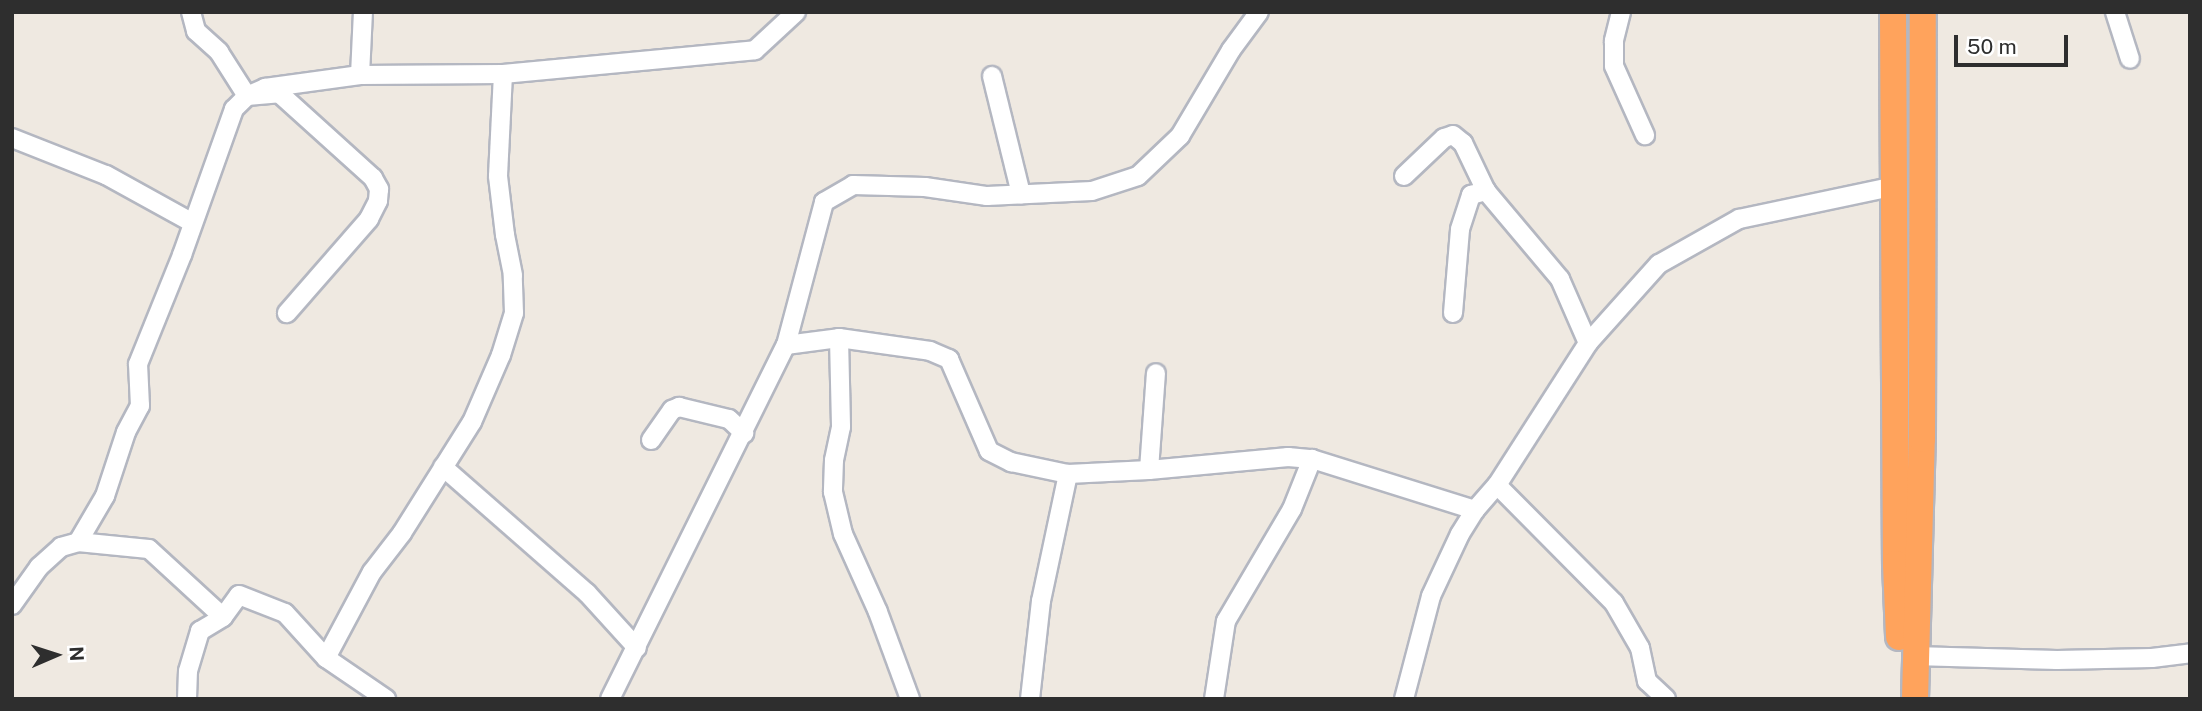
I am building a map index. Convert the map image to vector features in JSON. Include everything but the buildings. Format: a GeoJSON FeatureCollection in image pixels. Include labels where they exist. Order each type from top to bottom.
{"type":"FeatureCollection","features":[{"type":"Feature","properties":{"kind":"highway"},"geometry":{"type":"LineString","coordinates":[[1893,12],[1899,699]]}},
{"type":"Feature","properties":{"kind":"highway"},"geometry":{"type":"LineString","coordinates":[[1915,699],[1914,656],[1922,452],[1923,12]]}},
{"type":"Feature","properties":{"kind":"street"},"geometry":{"type":"LineString","coordinates":[[191,12],[196,31],[219,52],[247,96]]}},
{"type":"Feature","properties":{"kind":"street"},"geometry":{"type":"LineString","coordinates":[[360,75],[363,12]]}},
{"type":"Feature","properties":{"kind":"street"},"geometry":{"type":"LineString","coordinates":[[78,542],[105,495],[126,432],[140,406],[138,364],[234,109],[247,96],[265,88],[360,75],[503,74],[755,50],[796,12]]}},
{"type":"Feature","properties":{"kind":"street"},"geometry":{"type":"LineString","coordinates":[[610,699],[786,345],[824,202],[853,185],[875,184],[988,195],[1021,194],[1092,191],[1138,176],[1180,136],[1231,50],[1259,12]]}},
{"type":"Feature","properties":{"kind":"street"},"geometry":{"type":"LineString","coordinates":[[1621,12],[1614,41],[1614,66],[1645,135]]}},
{"type":"Feature","properties":{"kind":"street"},"geometry":{"type":"LineString","coordinates":[[2115,12],[2130,59]]}},
{"type":"Feature","properties":{"kind":"street"},"geometry":{"type":"LineString","coordinates":[[326,658],[372,572],[402,533],[472,422],[501,355],[514,313],[513,275],[498,176],[503,74]]}},
{"type":"Feature","properties":{"kind":"street"},"geometry":{"type":"LineString","coordinates":[[992,76],[1021,194]]}},
{"type":"Feature","properties":{"kind":"street"},"geometry":{"type":"LineString","coordinates":[[247,96],[279,93],[373,178],[379,189],[378,201],[369,219],[287,313]]}},
{"type":"Feature","properties":{"kind":"street"},"geometry":{"type":"LineString","coordinates":[[1404,176],[1444,138],[1453,135],[1463,144],[1486,191],[1560,279],[1588,343]]}},
{"type":"Feature","properties":{"kind":"street"},"geometry":{"type":"LineString","coordinates":[[12,138],[106,175],[193,223]]}},
{"type":"Feature","properties":{"kind":"street"},"geometry":{"type":"LineString","coordinates":[[1404,699],[1431,596],[1475,510],[1497,485],[1588,343],[1659,264],[1739,219],[1896,186]]}},
{"type":"Feature","properties":{"kind":"street"},"geometry":{"type":"LineString","coordinates":[[1453,313],[1461,229],[1471,195],[1486,191]]}},
{"type":"Feature","properties":{"kind":"street"},"geometry":{"type":"LineString","coordinates":[[786,345],[839,338],[930,351],[949,359],[989,452],[1012,462],[1068,474],[1149,470],[1288,457],[1312,459],[1475,510]]}},
{"type":"Feature","properties":{"kind":"street"},"geometry":{"type":"LineString","coordinates":[[839,338],[841,427],[834,460],[833,492],[843,534],[916,698]]}},
{"type":"Feature","properties":{"kind":"street"},"geometry":{"type":"LineString","coordinates":[[1149,470],[1156,373]]}},
{"type":"Feature","properties":{"kind":"street"},"geometry":{"type":"LineString","coordinates":[[651,440],[672,410],[679,407],[729,419],[744,433]]}},
{"type":"Feature","properties":{"kind":"street"},"geometry":{"type":"LineString","coordinates":[[1214,699],[1226,621],[1247,580],[1292,509],[1312,459]]}},
{"type":"Feature","properties":{"kind":"street"},"geometry":{"type":"LineString","coordinates":[[443,467],[587,593],[637,648]]}},
{"type":"Feature","properties":{"kind":"street"},"geometry":{"type":"LineString","coordinates":[[1030,699],[1041,601],[1068,474]]}},
{"type":"Feature","properties":{"kind":"street"},"geometry":{"type":"LineString","coordinates":[[1497,485],[1614,603],[1640,648],[1647,681],[1666,699]]}},
{"type":"Feature","properties":{"kind":"street"},"geometry":{"type":"LineString","coordinates":[[12,605],[39,567],[61,547],[78,542],[149,549],[223,617]]}},
{"type":"Feature","properties":{"kind":"street"},"geometry":{"type":"LineString","coordinates":[[187,699],[188,671],[200,631],[223,617],[239,595],[285,613],[326,658],[386,699]]}},
{"type":"Feature","properties":{"kind":"street"},"geometry":{"type":"LineString","coordinates":[[1914,656],[2057,660],[2152,658],[2190,653]]}}]}
